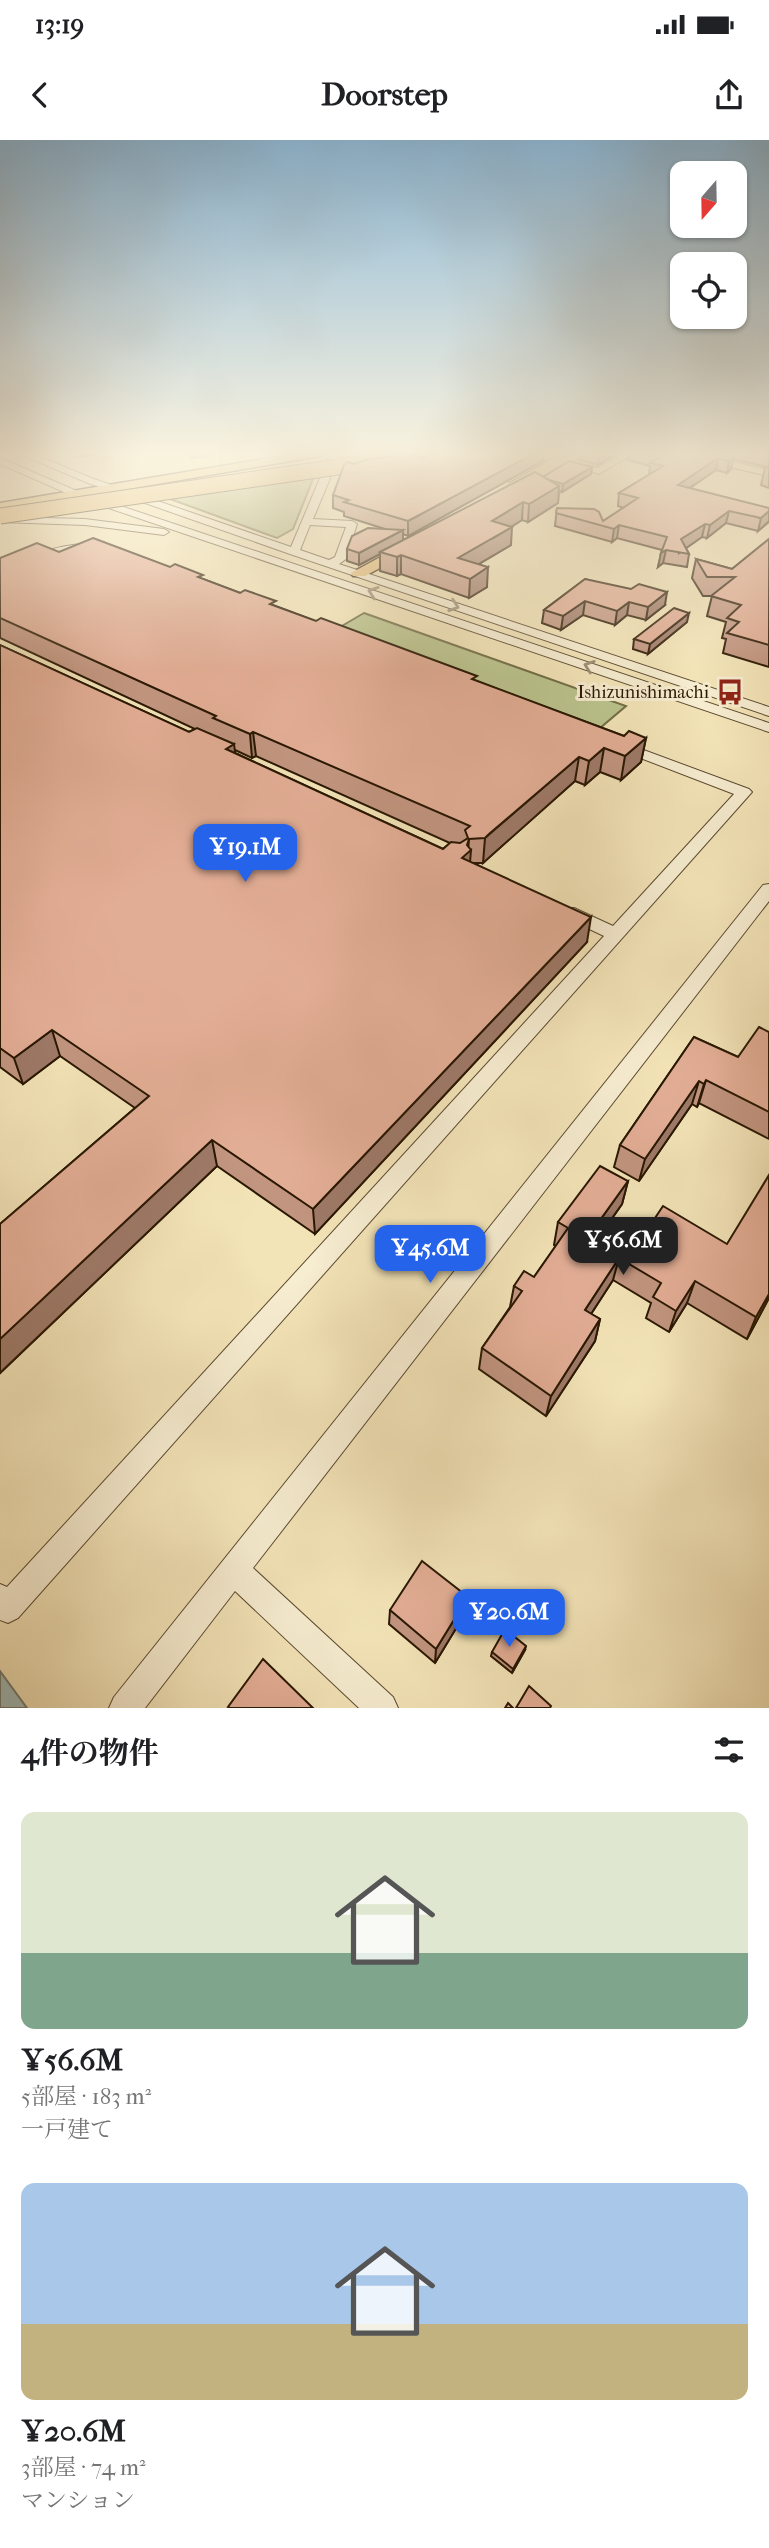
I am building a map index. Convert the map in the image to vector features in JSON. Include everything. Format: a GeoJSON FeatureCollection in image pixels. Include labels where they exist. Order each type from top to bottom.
{"type":"FeatureCollection","features":[{"type":"Feature","properties":{"kind":"highway"},"geometry":{"type":"LineString","coordinates":[[359,573],[419,542]]}},
{"type":"Feature","properties":{"kind":"street"},"geometry":{"type":"LineString","coordinates":[[109,525],[192,537],[266,556]]}},
{"type":"Feature","properties":{"kind":"street"},"geometry":{"type":"LineString","coordinates":[[172,525],[769,728]]}},
{"type":"Feature","properties":{"kind":"street"},"geometry":{"type":"LineString","coordinates":[[221,525],[769,712]]}},
{"type":"Feature","properties":{"kind":"street"},"geometry":{"type":"LineString","coordinates":[[294,551],[306,525]]}},
{"type":"Feature","properties":{"kind":"street"},"geometry":{"type":"LineString","coordinates":[[330,564],[340,559],[352,525]]}},
{"type":"Feature","properties":{"kind":"street"},"geometry":{"type":"LineString","coordinates":[[0,574],[76,545],[108,552]]}},
{"type":"Feature","properties":{"kind":"street"},"geometry":{"type":"LineString","coordinates":[[343,582],[359,573]]}},
{"type":"Feature","properties":{"kind":"street"},"geometry":{"type":"LineString","coordinates":[[0,1599],[8,1608],[744,792],[602,738]]}},
{"type":"Feature","properties":{"kind":"street"},"geometry":{"type":"LineString","coordinates":[[125,1708],[769,890]]}},
{"type":"Feature","properties":{"kind":"street"},"geometry":{"type":"LineString","coordinates":[[558,907],[616,934]]}},
{"type":"Feature","properties":{"kind":"street"},"geometry":{"type":"LineString","coordinates":[[234,1570],[382,1708]]}},
{"type":"Feature","properties":{"kind":"green space"},"geometry":{"type":"Polygon","coordinates":[[[242,525],[295,525],[293,529],[277,538],[242,525]]]}},
{"type":"Feature","properties":{"kind":"green space"},"geometry":{"type":"Polygon","coordinates":[[[364,613],[626,706],[600,728],[335,630],[364,613]]]}},
{"type":"Feature","properties":{"kind":"water"},"geometry":{"type":"Polygon","coordinates":[[[0,1671],[27,1708],[0,1708],[0,1671]]]}},
{"type":"Feature","properties":{"kind":"building"},"geometry":{"type":"Polygon","coordinates":[[[432,525],[512,527],[458,558],[488,567],[470,579],[401,555],[397,557],[380,552],[432,525]]]}},
{"type":"Feature","properties":{"kind":"building"},"geometry":{"type":"Polygon","coordinates":[[[600,525],[619,525],[614,529],[600,525]]]}},
{"type":"Feature","properties":{"kind":"building"},"geometry":{"type":"Polygon","coordinates":[[[620,525],[703,525],[681,539],[689,554],[666,550],[661,553],[667,537],[620,525]]]}},
{"type":"Feature","properties":{"kind":"building"},"geometry":{"type":"Polygon","coordinates":[[[368,528],[403,530],[359,553],[347,549],[352,536],[368,528]]]}},
{"type":"Feature","properties":{"kind":"building"},"geometry":{"type":"Polygon","coordinates":[[[93,538],[170,567],[175,564],[203,575],[198,577],[240,593],[245,590],[276,601],[270,604],[316,621],[321,618],[477,676],[472,679],[624,736],[629,731],[646,738],[625,756],[604,748],[589,761],[579,757],[485,838],[469,839],[467,845],[471,850],[462,858],[591,917],[313,1209],[212,1140],[0,1339],[0,1224],[149,1096],[52,1030],[14,1058],[0,1048],[0,645],[189,732],[197,728],[234,744],[226,749],[443,849],[451,842],[460,843],[468,838],[465,830],[470,826],[253,732],[250,734],[213,718],[216,716],[0,618],[0,558],[37,543],[59,552],[93,538]]]}},
{"type":"Feature","properties":{"kind":"building"},"geometry":{"type":"Polygon","coordinates":[[[769,539],[769,645],[727,633],[739,622],[727,618],[741,605],[711,596],[735,577],[707,577],[696,559],[732,569],[769,539]]]}},
{"type":"Feature","properties":{"kind":"building"},"geometry":{"type":"Polygon","coordinates":[[[585,579],[631,589],[639,584],[667,592],[648,607],[629,602],[617,611],[585,601],[563,616],[544,610],[585,579]]]}},
{"type":"Feature","properties":{"kind":"building"},"geometry":{"type":"Polygon","coordinates":[[[674,608],[689,613],[650,644],[634,639],[674,608]]]}},
{"type":"Feature","properties":{"kind":"building"},"geometry":{"type":"Polygon","coordinates":[[[759,1027],[769,1032],[769,1112],[706,1080],[704,1084],[699,1081],[645,1159],[620,1145],[694,1037],[738,1057],[759,1027]]]}},
{"type":"Feature","properties":{"kind":"building"},"geometry":{"type":"Polygon","coordinates":[[[600,1166],[628,1181],[598,1223],[637,1245],[663,1206],[727,1244],[769,1175],[769,1294],[756,1317],[695,1281],[676,1311],[653,1297],[661,1283],[619,1258],[585,1310],[600,1319],[551,1396],[482,1348],[522,1291],[514,1286],[524,1271],[534,1277],[568,1228],[558,1222],[600,1166]]]}},
{"type":"Feature","properties":{"kind":"building"},"geometry":{"type":"Polygon","coordinates":[[[422,1561],[468,1597],[436,1649],[390,1610],[422,1561]]]}},
{"type":"Feature","properties":{"kind":"building"},"geometry":{"type":"Polygon","coordinates":[[[505,1629],[526,1646],[513,1669],[492,1652],[505,1629]]]}},
{"type":"Feature","properties":{"kind":"building"},"geometry":{"type":"Polygon","coordinates":[[[263,1659],[313,1708],[228,1707],[263,1659]]]}},
{"type":"Feature","properties":{"kind":"building"},"geometry":{"type":"Polygon","coordinates":[[[529,1686],[551,1706],[550,1708],[516,1708],[529,1686]]]}},
{"type":"Feature","properties":{"kind":"place","name":"Ishizunishimachi"},"geometry":{"type":"Point","coordinates":[730,692]}}]}
